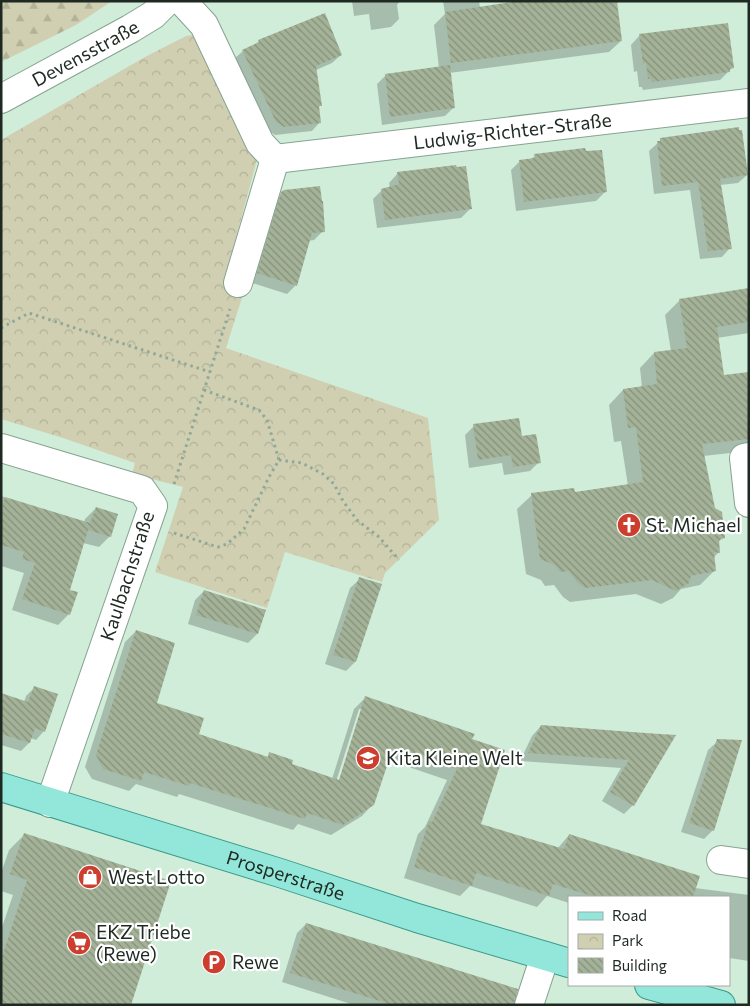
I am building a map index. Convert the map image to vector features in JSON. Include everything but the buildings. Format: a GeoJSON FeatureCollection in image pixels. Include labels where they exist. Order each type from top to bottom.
{"type":"FeatureCollection","features":[{"type":"Feature","properties":{"kind":"main road","name":"Prosperstraße"},"geometry":{"type":"LineString","coordinates":[[1,787],[280,873],[417,918],[557,959]]}},
{"type":"Feature","properties":{"kind":"main road"},"geometry":{"type":"LineString","coordinates":[[653,986],[721,1005]]}},
{"type":"Feature","properties":{"kind":"street","name":"Devensstraße"},"geometry":{"type":"LineString","coordinates":[[1,99],[130,29],[153,15],[167,1]]}},
{"type":"Feature","properties":{"kind":"street"},"geometry":{"type":"LineString","coordinates":[[182,1],[204,25],[260,143],[275,159],[238,283]]}},
{"type":"Feature","properties":{"kind":"street","name":"Ludwig-Richter-Straße"},"geometry":{"type":"LineString","coordinates":[[275,159],[749,103]]}},
{"type":"Feature","properties":{"kind":"street","name":"Kaulbachstraße"},"geometry":{"type":"LineString","coordinates":[[1,448],[142,490],[150,515],[50,803]]}},
{"type":"Feature","properties":{"kind":"street"},"geometry":{"type":"LineString","coordinates":[[749,457],[744,458],[749,503]]}},
{"type":"Feature","properties":{"kind":"street"},"geometry":{"type":"LineString","coordinates":[[721,860],[749,864]]}},
{"type":"Feature","properties":{"kind":"street"},"geometry":{"type":"LineString","coordinates":[[529,1005],[557,959]]}},
{"type":"Feature","properties":{"kind":"path"},"geometry":{"type":"LineString","coordinates":[[204,390],[259,410],[267,420],[279,460],[244,529],[224,546],[218,546],[150,515],[169,499],[238,283]]}},
{"type":"Feature","properties":{"kind":"path"},"geometry":{"type":"LineString","coordinates":[[1,328],[29,313],[210,372]]}},
{"type":"Feature","properties":{"kind":"path"},"geometry":{"type":"LineString","coordinates":[[279,460],[302,464],[323,474],[334,484],[343,501],[357,520],[379,537],[399,560]]}},
{"type":"Feature","properties":{"kind":"green space"},"geometry":{"type":"Polygon","coordinates":[[[1,1],[112,1],[76,25],[1,62],[1,1]]]}},
{"type":"Feature","properties":{"kind":"green space"},"geometry":{"type":"Polygon","coordinates":[[[191,35],[207,43],[258,156],[225,278],[246,285],[226,348],[428,418],[439,520],[385,573],[382,582],[285,552],[267,608],[155,572],[183,487],[132,474],[135,463],[1,419],[1,140],[145,57],[191,35]]]}},
{"type":"Feature","properties":{"kind":"place","name":"St. Michael"},"geometry":{"type":"Point","coordinates":[629,525]}},
{"type":"Feature","properties":{"kind":"place","name":"Kita Kleine Welt"},"geometry":{"type":"Point","coordinates":[368,758]}},
{"type":"Feature","properties":{"kind":"place","name":"West Lotto"},"geometry":{"type":"Point","coordinates":[90,877]}},
{"type":"Feature","properties":{"kind":"place","name":"EKZ Triebe (Rewe)"},"geometry":{"type":"Point","coordinates":[79,943]}},
{"type":"Feature","properties":{"kind":"place","name":"Rewe"},"geometry":{"type":"Point","coordinates":[214,962]}}]}
